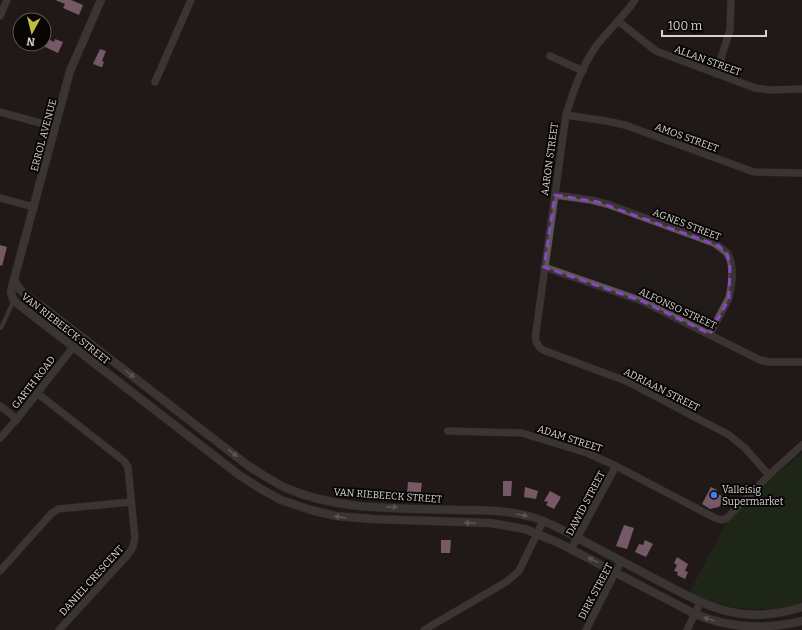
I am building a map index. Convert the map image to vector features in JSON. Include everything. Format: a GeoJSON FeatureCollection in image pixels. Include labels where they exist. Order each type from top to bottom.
{"type":"FeatureCollection","features":[{"type":"Feature","properties":{"kind":"street"},"geometry":{"type":"LineString","coordinates":[[0,16],[7,0]]}},
{"type":"Feature","properties":{"kind":"street","name":"ERROL AVENUE"},"geometry":{"type":"LineString","coordinates":[[14,279],[70,71],[101,0]]}},
{"type":"Feature","properties":{"kind":"street"},"geometry":{"type":"LineString","coordinates":[[155,82],[191,0]]}},
{"type":"Feature","properties":{"kind":"street","name":"AARON STREET"},"geometry":{"type":"LineString","coordinates":[[536,341],[544,267],[566,116],[570,100],[596,46],[635,0]]}},
{"type":"Feature","properties":{"kind":"street"},"geometry":{"type":"LineString","coordinates":[[716,74],[730,30],[731,0]]}},
{"type":"Feature","properties":{"kind":"street","name":"ALLAN STREET"},"geometry":{"type":"LineString","coordinates":[[618,21],[656,52],[755,88],[770,90],[802,90]]}},
{"type":"Feature","properties":{"kind":"street"},"geometry":{"type":"LineString","coordinates":[[550,56],[583,71]]}},
{"type":"Feature","properties":{"kind":"street"},"geometry":{"type":"LineString","coordinates":[[0,112],[55,126]]}},
{"type":"Feature","properties":{"kind":"street","name":"AMOS STREET"},"geometry":{"type":"LineString","coordinates":[[566,116],[625,125],[754,172],[802,173]]}},
{"type":"Feature","properties":{"kind":"street","name":"AGNES STREET"},"geometry":{"type":"LineString","coordinates":[[555,195],[602,203],[714,243],[723,249],[727,254],[730,263],[731,276],[729,298],[710,334]]}},
{"type":"Feature","properties":{"kind":"street"},"geometry":{"type":"LineString","coordinates":[[0,198],[34,207]]}},
{"type":"Feature","properties":{"kind":"street","name":"ALFONSO STREET"},"geometry":{"type":"LineString","coordinates":[[544,267],[642,301],[760,360],[769,362],[802,362]]}},
{"type":"Feature","properties":{"kind":"street","name":"VAN RIEBEECK STREET"},"geometry":{"type":"LineString","coordinates":[[14,279],[12,293],[14,301],[239,474],[261,490],[281,500],[312,510],[343,517],[502,524],[525,529],[538,533],[571,549],[695,614],[718,622],[750,627],[778,626],[802,621]]}},
{"type":"Feature","properties":{"kind":"street","name":"VAN RIEBEECK STREET"},"geometry":{"type":"LineString","coordinates":[[14,279],[22,293],[31,298],[250,466],[272,481],[286,488],[317,499],[345,504],[483,510],[530,516],[544,521],[700,603],[722,611],[756,615],[781,613],[802,607]]}},
{"type":"Feature","properties":{"kind":"street","name":"GARTH ROAD"},"geometry":{"type":"LineString","coordinates":[[0,438],[17,419],[81,336]]}},
{"type":"Feature","properties":{"kind":"street","name":"ADRIAAN STREET"},"geometry":{"type":"LineString","coordinates":[[536,341],[538,346],[543,350],[626,381],[729,434],[745,448],[769,475]]}},
{"type":"Feature","properties":{"kind":"street","name":"DANIEL CRESCENT"},"geometry":{"type":"LineString","coordinates":[[37,393],[126,463],[128,467],[135,539],[132,549],[59,630]]}},
{"type":"Feature","properties":{"kind":"street"},"geometry":{"type":"LineString","coordinates":[[0,406],[17,419]]}},
{"type":"Feature","properties":{"kind":"street","name":"ADAM STREET"},"geometry":{"type":"LineString","coordinates":[[448,431],[522,434],[587,453],[616,466],[720,520],[727,518],[769,475]]}},
{"type":"Feature","properties":{"kind":"street"},"geometry":{"type":"LineString","coordinates":[[769,475],[802,445]]}},
{"type":"Feature","properties":{"kind":"street","name":"DAWID STREET"},"geometry":{"type":"LineString","coordinates":[[571,549],[616,466]]}},
{"type":"Feature","properties":{"kind":"street"},"geometry":{"type":"LineString","coordinates":[[281,500],[286,488]]}},
{"type":"Feature","properties":{"kind":"street"},"geometry":{"type":"LineString","coordinates":[[0,571],[56,510],[63,508],[131,502]]}},
{"type":"Feature","properties":{"kind":"street"},"geometry":{"type":"LineString","coordinates":[[424,630],[512,578],[519,571],[544,521]]}},
{"type":"Feature","properties":{"kind":"street","name":"DIRK STREET"},"geometry":{"type":"LineString","coordinates":[[586,630],[622,561]]}},
{"type":"Feature","properties":{"kind":"street"},"geometry":{"type":"LineString","coordinates":[[687,630],[700,603]]}},
{"type":"Feature","properties":{"kind":"lane"},"geometry":{"type":"LineString","coordinates":[[1,328],[14,301]]}},
{"type":"Feature","properties":{"kind":"highlighted area"},"geometry":{"type":"Polygon","coordinates":[[[555,195],[598,202],[719,246],[727,254],[730,263],[729,298],[710,334],[642,301],[544,267],[555,195]]]}},
{"type":"Feature","properties":{"kind":"green space"},"geometry":{"type":"Polygon","coordinates":[[[802,453],[802,602],[778,610],[735,608],[702,599],[689,593],[725,525],[772,478],[802,453]]]}},
{"type":"Feature","properties":{"kind":"building"},"geometry":{"type":"Polygon","coordinates":[[[55,0],[71,0],[83,5],[79,15],[63,8],[65,4],[55,0]]]}},
{"type":"Feature","properties":{"kind":"building"},"geometry":{"type":"Polygon","coordinates":[[[55,39],[63,42],[58,53],[52,50],[52,41],[54,42],[55,39]]]}},
{"type":"Feature","properties":{"kind":"building"},"geometry":{"type":"Polygon","coordinates":[[[100,49],[106,51],[102,61],[104,62],[102,67],[93,64],[100,49]]]}},
{"type":"Feature","properties":{"kind":"building"},"geometry":{"type":"Polygon","coordinates":[[[0,245],[7,247],[2,266],[0,265],[0,245]]]}},
{"type":"Feature","properties":{"kind":"building"},"geometry":{"type":"Polygon","coordinates":[[[503,481],[512,481],[511,496],[503,496],[503,481]]]}},
{"type":"Feature","properties":{"kind":"building"},"geometry":{"type":"Polygon","coordinates":[[[408,482],[422,483],[420,498],[414,497],[415,495],[407,494],[408,482]]]}},
{"type":"Feature","properties":{"kind":"building"},"geometry":{"type":"Polygon","coordinates":[[[525,487],[538,491],[536,499],[524,497],[525,487]]]}},
{"type":"Feature","properties":{"kind":"building","name":"Valleisig Supermarket"},"geometry":{"type":"Polygon","coordinates":[[[711,487],[717,490],[716,493],[726,498],[719,507],[710,509],[702,504],[711,487]]]}},
{"type":"Feature","properties":{"kind":"building"},"geometry":{"type":"Polygon","coordinates":[[[550,491],[561,497],[554,509],[546,505],[548,502],[544,501],[550,491]]]}},
{"type":"Feature","properties":{"kind":"building"},"geometry":{"type":"Polygon","coordinates":[[[624,525],[634,528],[627,549],[616,546],[624,525]]]}},
{"type":"Feature","properties":{"kind":"building"},"geometry":{"type":"Polygon","coordinates":[[[441,540],[451,540],[450,553],[441,553],[441,540]]]}},
{"type":"Feature","properties":{"kind":"building"},"geometry":{"type":"Polygon","coordinates":[[[645,540],[653,544],[646,557],[635,552],[639,544],[643,545],[645,540]]]}},
{"type":"Feature","properties":{"kind":"building"},"geometry":{"type":"Polygon","coordinates":[[[677,557],[688,564],[685,571],[688,572],[685,579],[677,575],[678,572],[674,571],[677,565],[674,563],[677,557]]]}},
{"type":"Feature","properties":{"kind":"place","name":"Valleisig Supermarket"},"geometry":{"type":"Point","coordinates":[714,495]}}]}
